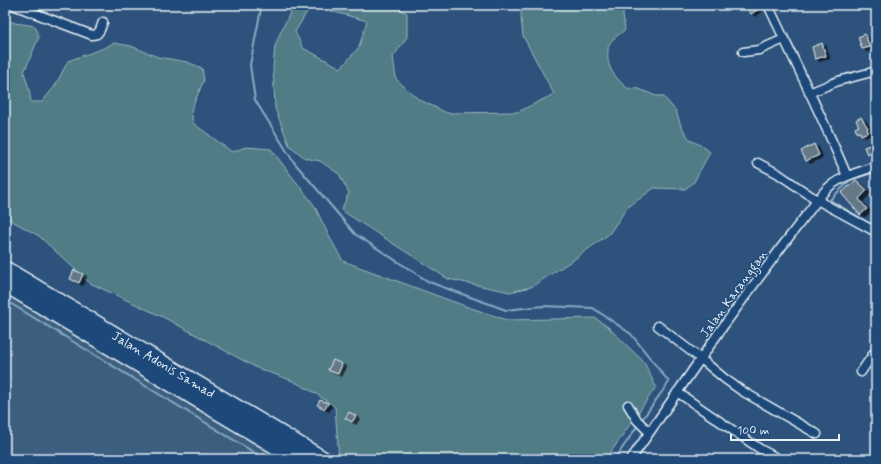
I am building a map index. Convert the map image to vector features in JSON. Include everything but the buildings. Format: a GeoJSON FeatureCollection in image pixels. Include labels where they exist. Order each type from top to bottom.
{"type":"FeatureCollection","features":[{"type":"Feature","properties":{"kind":"highway","name":"Jalan Adonis Samad"},"geometry":{"type":"LineString","coordinates":[[5,269],[323,459]]}},
{"type":"Feature","properties":{"kind":"highway","name":"Jalan Adonis Samad"},"geometry":{"type":"LineString","coordinates":[[5,284],[297,459]]}},
{"type":"Feature","properties":{"kind":"street"},"geometry":{"type":"LineString","coordinates":[[13,5],[92,34],[97,34],[103,22]]}},
{"type":"Feature","properties":{"kind":"street"},"geometry":{"type":"LineString","coordinates":[[768,5],[848,176]]}},
{"type":"Feature","properties":{"kind":"street"},"geometry":{"type":"LineString","coordinates":[[743,52],[759,50],[784,39]]}},
{"type":"Feature","properties":{"kind":"street"},"geometry":{"type":"LineString","coordinates":[[809,94],[838,81],[876,71]]}},
{"type":"Feature","properties":{"kind":"street"},"geometry":{"type":"LineString","coordinates":[[758,163],[777,173],[817,200],[876,232]]}},
{"type":"Feature","properties":{"kind":"street","name":"Jalan Karanggan"},"geometry":{"type":"LineString","coordinates":[[631,459],[722,328],[826,189],[839,179],[876,166]]}},
{"type":"Feature","properties":{"kind":"street"},"geometry":{"type":"LineString","coordinates":[[658,326],[742,391],[817,434]]}},
{"type":"Feature","properties":{"kind":"street"},"geometry":{"type":"LineString","coordinates":[[861,372],[876,350]]}},
{"type":"Feature","properties":{"kind":"street"},"geometry":{"type":"LineString","coordinates":[[677,392],[760,449],[779,459]]}},
{"type":"Feature","properties":{"kind":"street"},"geometry":{"type":"LineString","coordinates":[[628,405],[640,422],[650,432]]}},
{"type":"Feature","properties":{"kind":"shaded area"},"geometry":{"type":"Polygon","coordinates":[[[5,289],[290,459],[5,459],[5,289]]]}},
{"type":"Feature","properties":{"kind":"green space"},"geometry":{"type":"Polygon","coordinates":[[[288,5],[311,5],[295,32],[303,48],[341,68],[359,47],[367,21],[331,11],[333,5],[391,5],[407,13],[407,37],[393,57],[396,79],[418,99],[447,113],[518,112],[554,94],[523,36],[521,8],[524,5],[624,5],[623,15],[625,30],[610,43],[608,47],[608,62],[612,72],[627,88],[639,89],[656,96],[663,96],[676,111],[681,126],[690,140],[704,147],[710,152],[694,182],[685,189],[654,188],[627,208],[609,234],[573,260],[531,287],[510,292],[448,279],[341,210],[349,193],[339,174],[320,161],[305,158],[289,145],[275,108],[273,67],[275,46],[291,11],[288,5]]]}},
{"type":"Feature","properties":{"kind":"green space"},"geometry":{"type":"Polygon","coordinates":[[[5,19],[15,23],[35,26],[39,37],[24,72],[31,102],[42,102],[55,86],[68,61],[114,43],[131,46],[158,57],[187,62],[202,68],[204,80],[191,110],[193,123],[232,152],[246,147],[271,149],[314,205],[343,261],[507,320],[595,318],[608,327],[644,362],[656,387],[606,459],[339,459],[335,407],[315,393],[293,381],[257,368],[163,317],[90,283],[39,236],[5,217],[5,19]]]}},
{"type":"Feature","properties":{"kind":"waterway"},"geometry":{"type":"LineString","coordinates":[[261,5],[250,65],[255,100],[293,161],[355,234],[429,282],[506,310],[543,306],[593,308],[631,334],[669,382],[641,421]]}},
{"type":"Feature","properties":{"kind":"waterway"},"geometry":{"type":"LineString","coordinates":[[872,173],[850,180],[830,200],[876,227]]}},
{"type":"Feature","properties":{"kind":"waterway"},"geometry":{"type":"LineString","coordinates":[[5,300],[265,459]]}},
{"type":"Feature","properties":{"kind":"waterway"},"geometry":{"type":"LineString","coordinates":[[615,459],[638,425]]}}]}
